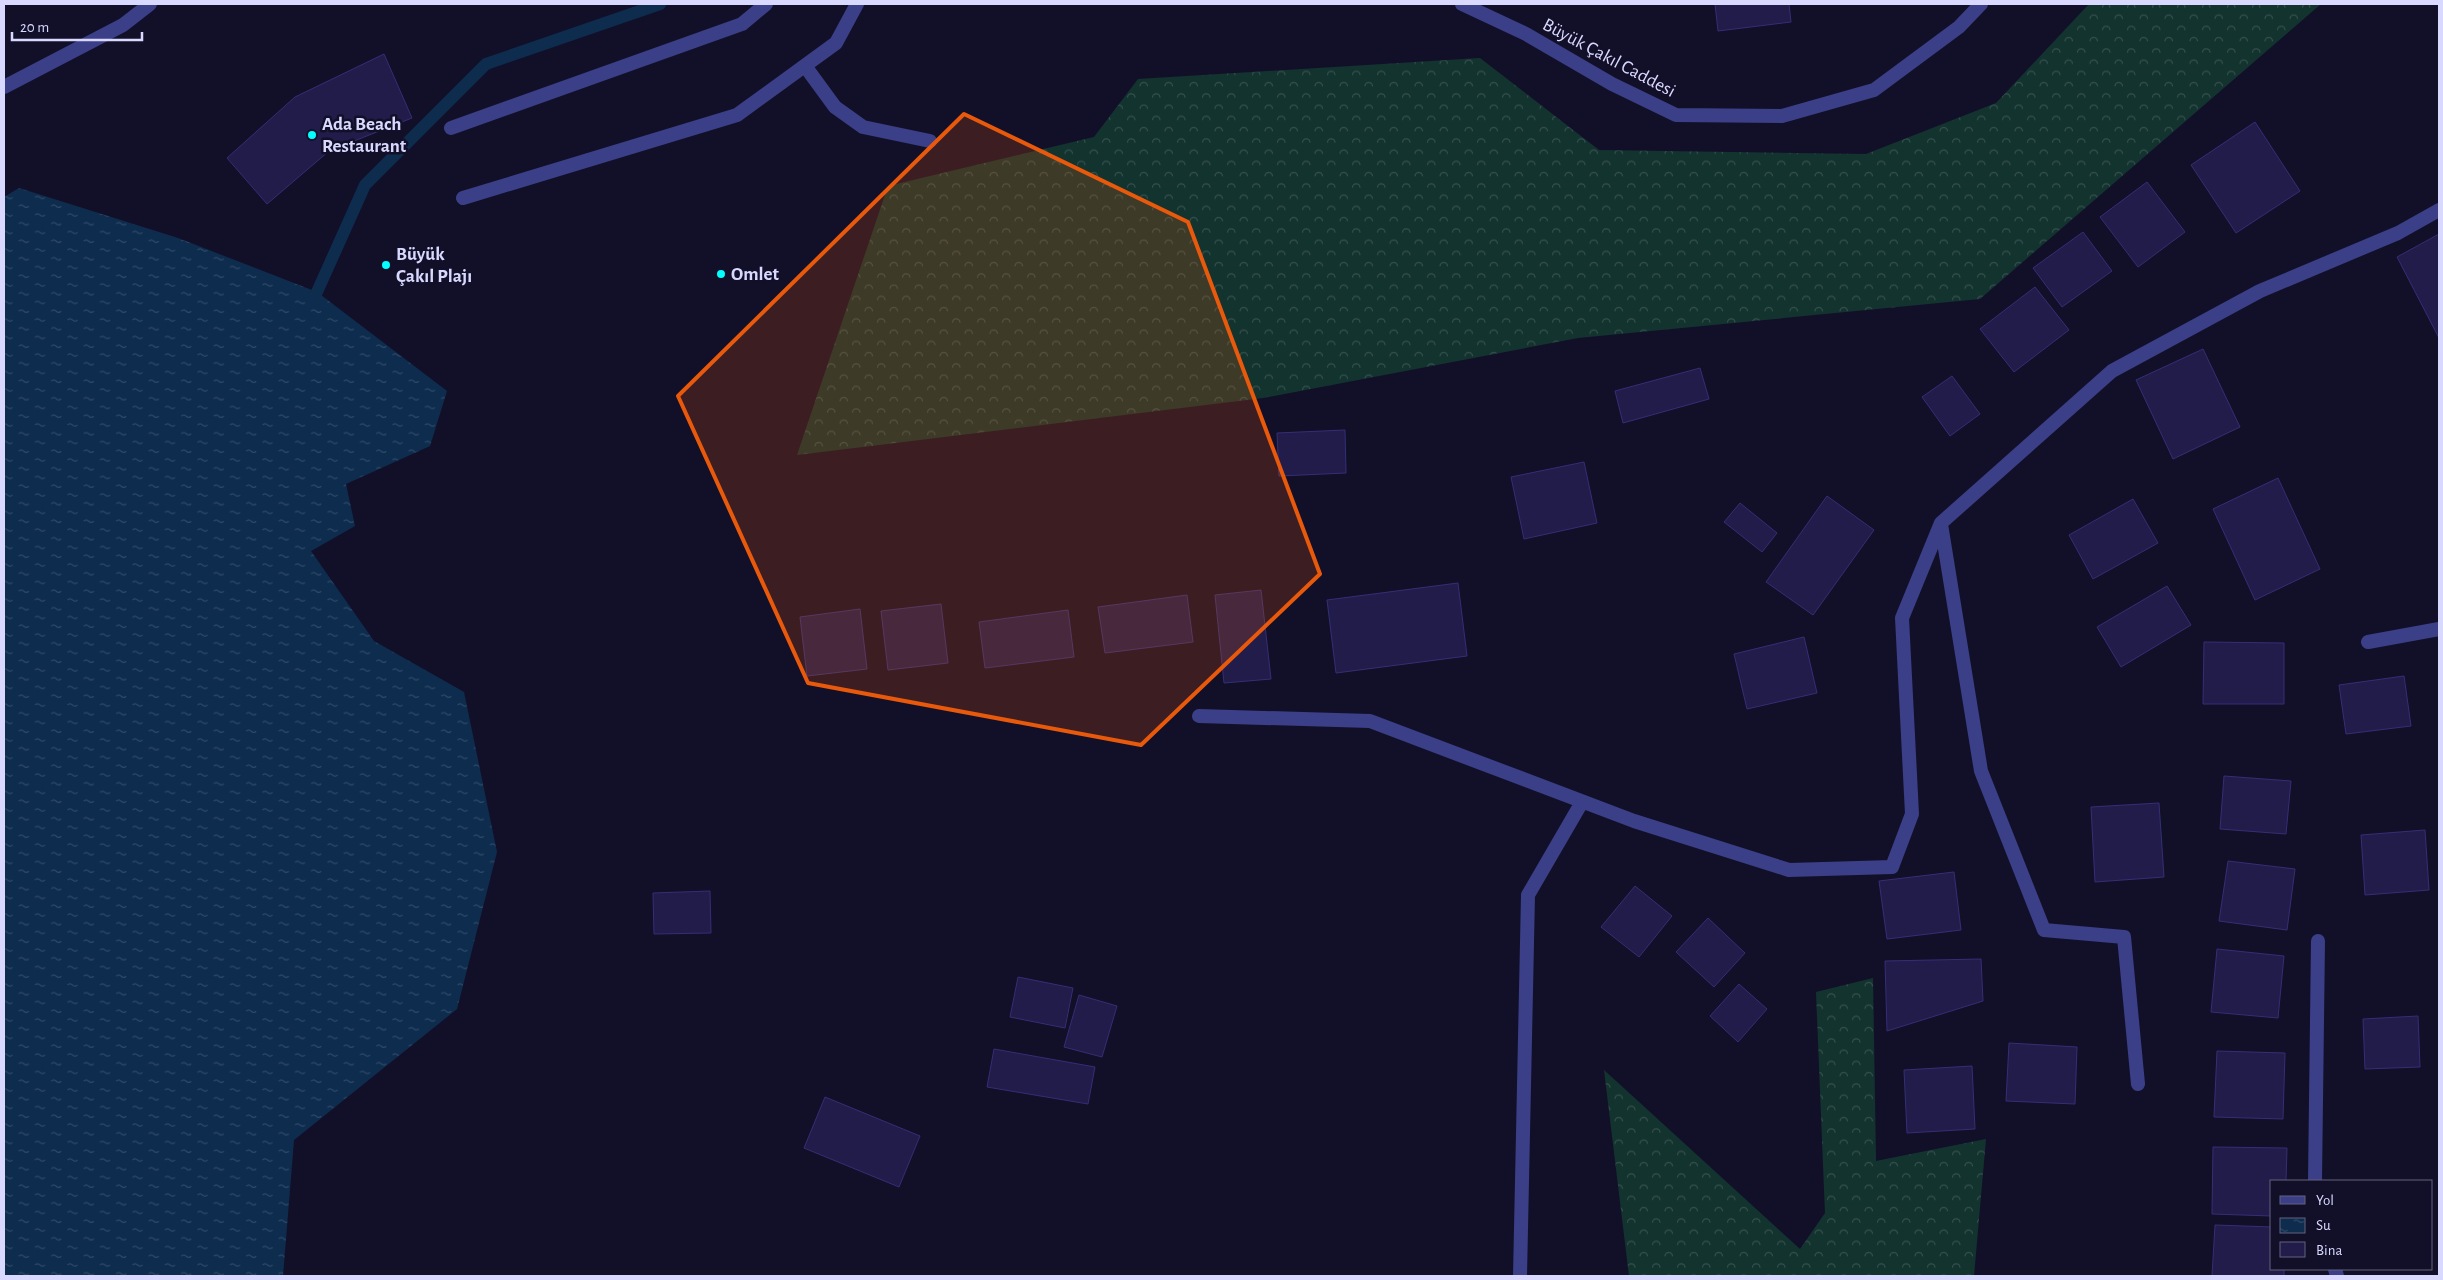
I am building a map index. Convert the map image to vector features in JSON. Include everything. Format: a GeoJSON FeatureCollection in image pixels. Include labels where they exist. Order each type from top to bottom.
{"type":"FeatureCollection","features":[{"type":"Feature","properties":{"kind":"street"},"geometry":{"type":"LineString","coordinates":[[4,87],[123,25],[150,4]]}},
{"type":"Feature","properties":{"kind":"street"},"geometry":{"type":"LineString","coordinates":[[451,128],[742,24],[766,4]]}},
{"type":"Feature","properties":{"kind":"street"},"geometry":{"type":"LineString","coordinates":[[463,198],[737,115],[836,43],[857,4]]}},
{"type":"Feature","properties":{"kind":"street","name":"Büyük Çakıl Caddesi"},"geometry":{"type":"LineString","coordinates":[[1462,4],[1526,34],[1612,84],[1676,115],[1782,116],[1874,90],[1959,27],[1981,4]]}},
{"type":"Feature","properties":{"kind":"street"},"geometry":{"type":"LineString","coordinates":[[805,66],[835,107],[863,126],[930,141]]}},
{"type":"Feature","properties":{"kind":"street"},"geometry":{"type":"LineString","coordinates":[[1199,716],[1370,721],[1634,821],[1789,870],[1892,866],[1912,814],[1902,618],[1941,523],[2112,371],[2260,291],[2398,233],[2439,210]]}},
{"type":"Feature","properties":{"kind":"street"},"geometry":{"type":"LineString","coordinates":[[1941,523],[1981,771],[2044,930],[2124,936],[2138,1084]]}},
{"type":"Feature","properties":{"kind":"street"},"geometry":{"type":"LineString","coordinates":[[2368,642],[2439,629]]}},
{"type":"Feature","properties":{"kind":"street"},"geometry":{"type":"LineString","coordinates":[[1520,1276],[1528,895],[1582,802]]}},
{"type":"Feature","properties":{"kind":"street"},"geometry":{"type":"LineString","coordinates":[[2315,1180],[2318,941]]}},
{"type":"Feature","properties":{"kind":"highlighted area"},"geometry":{"type":"Polygon","coordinates":[[[964,114],[1188,222],[1320,574],[1141,745],[808,683],[678,396],[964,114]]]}},
{"type":"Feature","properties":{"kind":"green space"},"geometry":{"type":"Polygon","coordinates":[[[2089,4],[2321,4],[1980,299],[1578,338],[1263,398],[797,455],[888,186],[1094,137],[1138,79],[1480,58],[1599,150],[1866,154],[1996,103],[2089,4]]]}},
{"type":"Feature","properties":{"kind":"green space"},"geometry":{"type":"Polygon","coordinates":[[[1873,978],[1876,1161],[1986,1139],[1974,1276],[1629,1276],[1604,1070],[1800,1249],[1825,1213],[1816,992],[1873,978]]]}},
{"type":"Feature","properties":{"kind":"water"},"geometry":{"type":"Polygon","coordinates":[[[19,188],[178,238],[317,292],[447,391],[430,446],[346,484],[355,526],[311,551],[374,641],[464,692],[497,852],[457,1009],[294,1140],[283,1276],[4,1276],[4,197],[19,188]]]}},
{"type":"Feature","properties":{"kind":"building"},"geometry":{"type":"Polygon","coordinates":[[[1715,4],[1789,4],[1791,22],[1718,31],[1715,4]]]}},
{"type":"Feature","properties":{"kind":"building","name":"Ada Beach Restaurant"},"geometry":{"type":"Polygon","coordinates":[[[384,54],[412,118],[329,151],[267,204],[227,158],[295,97],[384,54]]]}},
{"type":"Feature","properties":{"kind":"building"},"geometry":{"type":"Polygon","coordinates":[[[2255,122],[2300,191],[2236,233],[2191,165],[2255,122]]]}},
{"type":"Feature","properties":{"kind":"building"},"geometry":{"type":"Polygon","coordinates":[[[2147,182],[2185,232],[2138,267],[2100,217],[2147,182]]]}},
{"type":"Feature","properties":{"kind":"building"},"geometry":{"type":"Polygon","coordinates":[[[2083,232],[2112,271],[2062,307],[2033,268],[2083,232]]]}},
{"type":"Feature","properties":{"kind":"building"},"geometry":{"type":"Polygon","coordinates":[[[2439,234],[2439,338],[2397,257],[2439,234]]]}},
{"type":"Feature","properties":{"kind":"building"},"geometry":{"type":"Polygon","coordinates":[[[2035,287],[2069,330],[2014,372],[1980,329],[2035,287]]]}},
{"type":"Feature","properties":{"kind":"building"},"geometry":{"type":"Polygon","coordinates":[[[2203,349],[2240,427],[2173,459],[2136,380],[2203,349]]]}},
{"type":"Feature","properties":{"kind":"building"},"geometry":{"type":"Polygon","coordinates":[[[1700,368],[1709,399],[1623,423],[1615,391],[1700,368]]]}},
{"type":"Feature","properties":{"kind":"building"},"geometry":{"type":"Polygon","coordinates":[[[1952,376],[1980,414],[1950,436],[1922,397],[1952,376]]]}},
{"type":"Feature","properties":{"kind":"building"},"geometry":{"type":"Polygon","coordinates":[[[1345,430],[1346,473],[1279,476],[1277,433],[1345,430]]]}},
{"type":"Feature","properties":{"kind":"building"},"geometry":{"type":"Polygon","coordinates":[[[1584,462],[1597,523],[1524,539],[1511,477],[1584,462]]]}},
{"type":"Feature","properties":{"kind":"building"},"geometry":{"type":"Polygon","coordinates":[[[2278,478],[2320,569],[2255,600],[2213,509],[2278,478]]]}},
{"type":"Feature","properties":{"kind":"building"},"geometry":{"type":"Polygon","coordinates":[[[1827,496],[1874,530],[1813,615],[1766,582],[1827,496]]]}},
{"type":"Feature","properties":{"kind":"building"},"geometry":{"type":"Polygon","coordinates":[[[2133,499],[2158,543],[2093,579],[2069,535],[2133,499]]]}},
{"type":"Feature","properties":{"kind":"building"},"geometry":{"type":"Polygon","coordinates":[[[1740,503],[1777,533],[1762,552],[1724,522],[1740,503]]]}},
{"type":"Feature","properties":{"kind":"building"},"geometry":{"type":"Polygon","coordinates":[[[1458,583],[1467,656],[1336,673],[1327,600],[1458,583]]]}},
{"type":"Feature","properties":{"kind":"building"},"geometry":{"type":"Polygon","coordinates":[[[2167,586],[2191,625],[2121,667],[2097,627],[2167,586]]]}},
{"type":"Feature","properties":{"kind":"building"},"geometry":{"type":"Polygon","coordinates":[[[1261,590],[1271,679],[1224,683],[1215,595],[1261,590]]]}},
{"type":"Feature","properties":{"kind":"building"},"geometry":{"type":"Polygon","coordinates":[[[1187,595],[1193,642],[1105,653],[1098,607],[1187,595]]]}},
{"type":"Feature","properties":{"kind":"building"},"geometry":{"type":"Polygon","coordinates":[[[941,604],[948,663],[888,670],[881,611],[941,604]]]}},
{"type":"Feature","properties":{"kind":"building"},"geometry":{"type":"Polygon","coordinates":[[[860,609],[867,669],[807,676],[800,617],[860,609]]]}},
{"type":"Feature","properties":{"kind":"building"},"geometry":{"type":"Polygon","coordinates":[[[1068,610],[1074,657],[985,668],[979,622],[1068,610]]]}},
{"type":"Feature","properties":{"kind":"building"},"geometry":{"type":"Polygon","coordinates":[[[1804,637],[1817,693],[1747,709],[1734,654],[1804,637]]]}},
{"type":"Feature","properties":{"kind":"building"},"geometry":{"type":"Polygon","coordinates":[[[2204,642],[2284,643],[2284,704],[2203,704],[2204,642]]]}},
{"type":"Feature","properties":{"kind":"building"},"geometry":{"type":"Polygon","coordinates":[[[2404,676],[2411,726],[2346,734],[2339,685],[2404,676]]]}},
{"type":"Feature","properties":{"kind":"building"},"geometry":{"type":"Polygon","coordinates":[[[2224,776],[2291,781],[2286,834],[2220,829],[2224,776]]]}},
{"type":"Feature","properties":{"kind":"building"},"geometry":{"type":"Polygon","coordinates":[[[2159,803],[2164,877],[2095,882],[2091,807],[2159,803]]]}},
{"type":"Feature","properties":{"kind":"building"},"geometry":{"type":"Polygon","coordinates":[[[2425,830],[2429,890],[2365,895],[2361,835],[2425,830]]]}},
{"type":"Feature","properties":{"kind":"building"},"geometry":{"type":"Polygon","coordinates":[[[2228,861],[2295,869],[2287,930],[2219,921],[2228,861]]]}},
{"type":"Feature","properties":{"kind":"building"},"geometry":{"type":"Polygon","coordinates":[[[1954,872],[1961,930],[1887,939],[1879,881],[1954,872]]]}},
{"type":"Feature","properties":{"kind":"building"},"geometry":{"type":"Polygon","coordinates":[[[1635,886],[1672,916],[1639,957],[1601,927],[1635,886]]]}},
{"type":"Feature","properties":{"kind":"building"},"geometry":{"type":"Polygon","coordinates":[[[710,891],[711,933],[654,934],[653,893],[710,891]]]}},
{"type":"Feature","properties":{"kind":"building"},"geometry":{"type":"Polygon","coordinates":[[[1708,918],[1745,953],[1714,987],[1676,952],[1708,918]]]}},
{"type":"Feature","properties":{"kind":"building"},"geometry":{"type":"Polygon","coordinates":[[[2217,949],[2284,956],[2278,1018],[2211,1012],[2217,949]]]}},
{"type":"Feature","properties":{"kind":"building"},"geometry":{"type":"Polygon","coordinates":[[[1981,959],[1983,1001],[1887,1031],[1885,961],[1981,959]]]}},
{"type":"Feature","properties":{"kind":"building"},"geometry":{"type":"Polygon","coordinates":[[[1018,977],[1073,988],[1065,1028],[1010,1017],[1018,977]]]}},
{"type":"Feature","properties":{"kind":"building"},"geometry":{"type":"Polygon","coordinates":[[[1739,984],[1767,1009],[1738,1042],[1710,1016],[1739,984]]]}},
{"type":"Feature","properties":{"kind":"building"},"geometry":{"type":"Polygon","coordinates":[[[1079,995],[1117,1006],[1102,1057],[1064,1047],[1079,995]]]}},
{"type":"Feature","properties":{"kind":"building"},"geometry":{"type":"Polygon","coordinates":[[[2418,1016],[2420,1067],[2365,1069],[2363,1019],[2418,1016]]]}},
{"type":"Feature","properties":{"kind":"building"},"geometry":{"type":"Polygon","coordinates":[[[2009,1043],[2077,1047],[2075,1104],[2006,1101],[2009,1043]]]}},
{"type":"Feature","properties":{"kind":"building"},"geometry":{"type":"Polygon","coordinates":[[[994,1049],[1095,1067],[1088,1104],[987,1087],[994,1049]]]}},
{"type":"Feature","properties":{"kind":"building"},"geometry":{"type":"Polygon","coordinates":[[[2217,1051],[2285,1053],[2283,1119],[2214,1117],[2217,1051]]]}},
{"type":"Feature","properties":{"kind":"building"},"geometry":{"type":"Polygon","coordinates":[[[1972,1066],[1975,1129],[1907,1133],[1904,1070],[1972,1066]]]}},
{"type":"Feature","properties":{"kind":"building"},"geometry":{"type":"Polygon","coordinates":[[[825,1097],[920,1136],[899,1187],[804,1148],[825,1097]]]}},
{"type":"Feature","properties":{"kind":"building"},"geometry":{"type":"Polygon","coordinates":[[[2213,1147],[2287,1148],[2286,1180],[2270,1180],[2270,1216],[2212,1214],[2213,1147]]]}},
{"type":"Feature","properties":{"kind":"building"},"geometry":{"type":"Polygon","coordinates":[[[2215,1225],[2270,1227],[2270,1270],[2284,1270],[2284,1276],[2212,1276],[2215,1225]]]}},
{"type":"Feature","properties":{"kind":"waterway"},"geometry":{"type":"LineString","coordinates":[[317,292],[365,185],[486,64],[660,4]]}},
{"type":"Feature","properties":{"kind":"place","name":"Ada Beach Restaurant"},"geometry":{"type":"Point","coordinates":[312,135]}},
{"type":"Feature","properties":{"kind":"place","name":"Büyük Çakıl Plajı"},"geometry":{"type":"Point","coordinates":[386,265]}},
{"type":"Feature","properties":{"kind":"place","name":"Omlet"},"geometry":{"type":"Point","coordinates":[721,274]}}]}
